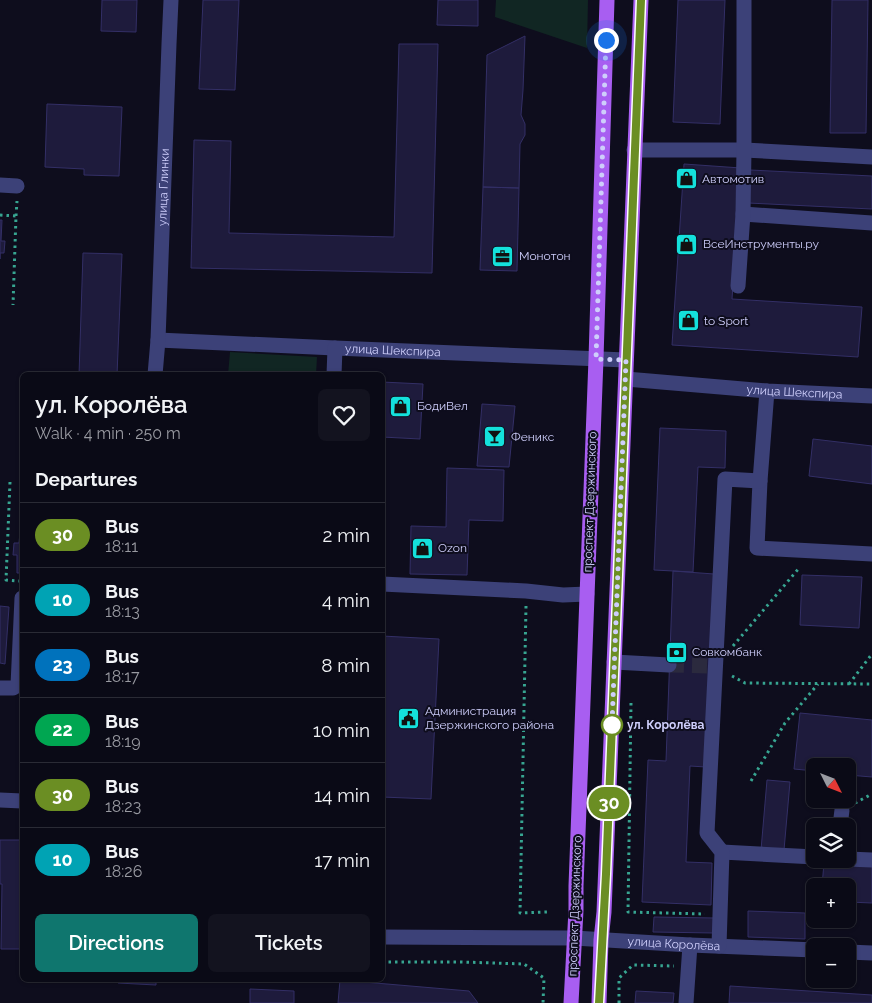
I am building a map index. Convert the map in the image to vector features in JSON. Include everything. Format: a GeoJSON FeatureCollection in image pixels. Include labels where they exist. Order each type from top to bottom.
{"type":"FeatureCollection","features":[{"type":"Feature","properties":{"kind":"main road","name":"проспект Дзержинского"},"geometry":{"type":"LineString","coordinates":[[571,1003],[596,359],[607,0]]}},
{"type":"Feature","properties":{"kind":"main road"},"geometry":{"type":"LineString","coordinates":[[599,1003],[641,0]]}},
{"type":"Feature","properties":{"kind":"street","name":"улица Глинки"},"geometry":{"type":"LineString","coordinates":[[155,372],[171,0]]}},
{"type":"Feature","properties":{"kind":"street"},"geometry":{"type":"LineString","coordinates":[[738,286],[743,214],[744,0]]}},
{"type":"Feature","properties":{"kind":"street"},"geometry":{"type":"LineString","coordinates":[[634,150],[744,150],[872,157]]}},
{"type":"Feature","properties":{"kind":"street"},"geometry":{"type":"LineString","coordinates":[[0,185],[17,186]]}},
{"type":"Feature","properties":{"kind":"street"},"geometry":{"type":"LineString","coordinates":[[743,214],[872,223]]}},
{"type":"Feature","properties":{"kind":"street","name":"улица Шекспира"},"geometry":{"type":"LineString","coordinates":[[158,340],[626,360]]}},
{"type":"Feature","properties":{"kind":"street"},"geometry":{"type":"LineString","coordinates":[[334,372],[335,348]]}},
{"type":"Feature","properties":{"kind":"street","name":"улица Шекспира"},"geometry":{"type":"LineString","coordinates":[[626,379],[767,391],[872,396]]}},
{"type":"Feature","properties":{"kind":"street"},"geometry":{"type":"LineString","coordinates":[[767,391],[757,548],[872,554]]}},
{"type":"Feature","properties":{"kind":"street"},"geometry":{"type":"LineString","coordinates":[[719,946],[722,852],[707,833],[713,666],[725,479],[760,480]]}},
{"type":"Feature","properties":{"kind":"street"},"geometry":{"type":"LineString","coordinates":[[385,584],[526,591],[563,595],[587,594]]}},
{"type":"Feature","properties":{"kind":"street"},"geometry":{"type":"LineString","coordinates":[[0,688],[13,688],[18,685],[20,642]]}},
{"type":"Feature","properties":{"kind":"street"},"geometry":{"type":"LineString","coordinates":[[614,662],[670,665]]}},
{"type":"Feature","properties":{"kind":"street"},"geometry":{"type":"LineString","coordinates":[[0,800],[20,801]]}},
{"type":"Feature","properties":{"kind":"street"},"geometry":{"type":"LineString","coordinates":[[841,818],[842,810]]}},
{"type":"Feature","properties":{"kind":"street"},"geometry":{"type":"LineString","coordinates":[[722,852],[806,857]]}},
{"type":"Feature","properties":{"kind":"street"},"geometry":{"type":"LineString","coordinates":[[856,859],[872,860]]}},
{"type":"Feature","properties":{"kind":"street","name":"улица Королёва"},"geometry":{"type":"LineString","coordinates":[[385,937],[574,938],[806,950]]}},
{"type":"Feature","properties":{"kind":"street"},"geometry":{"type":"LineString","coordinates":[[686,1003],[690,945]]}},
{"type":"Feature","properties":{"kind":"street"},"geometry":{"type":"LineString","coordinates":[[856,952],[872,953]]}},
{"type":"Feature","properties":{"kind":"path"},"geometry":{"type":"LineString","coordinates":[[12,305],[16,209]]}},
{"type":"Feature","properties":{"kind":"path"},"geometry":{"type":"LineString","coordinates":[[0,215],[16,216]]}},
{"type":"Feature","properties":{"kind":"path"},"geometry":{"type":"LineString","coordinates":[[10,482],[6,580],[20,581]]}},
{"type":"Feature","properties":{"kind":"path"},"geometry":{"type":"LineString","coordinates":[[813,551],[713,666],[745,683],[872,684]]}},
{"type":"Feature","properties":{"kind":"path"},"geometry":{"type":"LineString","coordinates":[[526,591],[520,913],[548,912]]}},
{"type":"Feature","properties":{"kind":"path"},"geometry":{"type":"LineString","coordinates":[[849,684],[872,654]]}},
{"type":"Feature","properties":{"kind":"path"},"geometry":{"type":"LineString","coordinates":[[751,782],[785,723],[818,684]]}},
{"type":"Feature","properties":{"kind":"path"},"geometry":{"type":"LineString","coordinates":[[628,912],[720,914]]}},
{"type":"Feature","properties":{"kind":"path"},"geometry":{"type":"LineString","coordinates":[[385,962],[524,964],[544,978],[543,1003]]}},
{"type":"Feature","properties":{"kind":"path"},"geometry":{"type":"LineString","coordinates":[[619,1003],[620,978],[634,965],[688,967]]}},
{"type":"Feature","properties":{"kind":"green space"},"geometry":{"type":"Polygon","coordinates":[[[496,0],[588,0],[587,48],[495,17],[496,0]]]}},
{"type":"Feature","properties":{"kind":"green space"},"geometry":{"type":"Polygon","coordinates":[[[230,352],[317,357],[316,372],[228,372],[230,352]]]}},
{"type":"Feature","properties":{"kind":"building"},"geometry":{"type":"Polygon","coordinates":[[[102,0],[137,0],[136,32],[101,31],[102,0]]]}},
{"type":"Feature","properties":{"kind":"building"},"geometry":{"type":"Polygon","coordinates":[[[203,0],[239,0],[235,90],[199,89],[203,0]]]}},
{"type":"Feature","properties":{"kind":"building"},"geometry":{"type":"Polygon","coordinates":[[[438,0],[478,0],[478,26],[437,25],[438,0]]]}},
{"type":"Feature","properties":{"kind":"building"},"geometry":{"type":"Polygon","coordinates":[[[678,0],[725,0],[720,124],[673,122],[678,0]]]}},
{"type":"Feature","properties":{"kind":"building"},"geometry":{"type":"Polygon","coordinates":[[[832,0],[868,0],[866,133],[830,133],[832,0]]]}},
{"type":"Feature","properties":{"kind":"building"},"geometry":{"type":"Polygon","coordinates":[[[525,36],[521,115],[525,124],[525,135],[520,144],[519,188],[483,187],[487,55],[525,36]]]}},
{"type":"Feature","properties":{"kind":"building"},"geometry":{"type":"Polygon","coordinates":[[[399,44],[438,44],[432,273],[191,268],[194,140],[231,141],[229,233],[394,237],[399,44]]]}},
{"type":"Feature","properties":{"kind":"building"},"geometry":{"type":"Polygon","coordinates":[[[47,104],[122,107],[119,176],[84,175],[84,169],[45,167],[47,104]]]}},
{"type":"Feature","properties":{"kind":"building"},"geometry":{"type":"Polygon","coordinates":[[[684,164],[741,168],[732,299],[862,307],[858,357],[672,345],[684,164]]]}},
{"type":"Feature","properties":{"kind":"building"},"geometry":{"type":"Polygon","coordinates":[[[750,170],[872,176],[872,209],[748,203],[750,170]]]}},
{"type":"Feature","properties":{"kind":"building"},"geometry":{"type":"Polygon","coordinates":[[[483,187],[519,188],[517,271],[480,270],[483,187]]]}},
{"type":"Feature","properties":{"kind":"building"},"geometry":{"type":"Polygon","coordinates":[[[0,220],[2,220],[1,241],[5,241],[4,253],[0,253],[0,220]]]}},
{"type":"Feature","properties":{"kind":"building"},"geometry":{"type":"Polygon","coordinates":[[[83,253],[122,254],[117,372],[79,372],[83,253]]]}},
{"type":"Feature","properties":{"kind":"building"},"geometry":{"type":"Polygon","coordinates":[[[385,382],[423,384],[420,439],[385,437],[385,382]]]}},
{"type":"Feature","properties":{"kind":"building"},"geometry":{"type":"Polygon","coordinates":[[[482,404],[515,406],[509,467],[477,466],[482,404]]]}},
{"type":"Feature","properties":{"kind":"building"},"geometry":{"type":"Polygon","coordinates":[[[660,428],[726,431],[725,468],[698,467],[693,572],[654,570],[660,428]]]}},
{"type":"Feature","properties":{"kind":"building"},"geometry":{"type":"Polygon","coordinates":[[[813,439],[872,446],[872,484],[809,476],[813,439]]]}},
{"type":"Feature","properties":{"kind":"building"},"geometry":{"type":"Polygon","coordinates":[[[447,468],[504,470],[503,521],[469,520],[467,575],[410,574],[411,526],[446,527],[447,468]]]}},
{"type":"Feature","properties":{"kind":"building"},"geometry":{"type":"Polygon","coordinates":[[[20,532],[20,573],[17,573],[17,555],[13,555],[14,543],[19,543],[20,532]]]}},
{"type":"Feature","properties":{"kind":"building"},"geometry":{"type":"Polygon","coordinates":[[[673,571],[714,574],[706,767],[690,766],[686,862],[712,863],[711,905],[642,902],[648,760],[666,761],[673,571]]]}},
{"type":"Feature","properties":{"kind":"building"},"geometry":{"type":"Polygon","coordinates":[[[802,575],[862,577],[859,628],[800,625],[802,575]]]}},
{"type":"Feature","properties":{"kind":"building"},"geometry":{"type":"Polygon","coordinates":[[[0,606],[9,607],[5,664],[0,663],[0,606]]]}},
{"type":"Feature","properties":{"kind":"building","name":"Администрация Дзержинского района"},"geometry":{"type":"Polygon","coordinates":[[[385,636],[439,639],[431,799],[385,797],[385,636]]]}},
{"type":"Feature","properties":{"kind":"building"},"geometry":{"type":"Polygon","coordinates":[[[800,713],[872,720],[872,777],[856,776],[856,758],[806,758],[806,770],[794,769],[800,713]]]}},
{"type":"Feature","properties":{"kind":"building"},"geometry":{"type":"Polygon","coordinates":[[[767,780],[790,782],[784,850],[761,850],[767,780]]]}},
{"type":"Feature","properties":{"kind":"building"},"geometry":{"type":"Polygon","coordinates":[[[0,840],[20,840],[20,949],[1,949],[2,884],[0,884],[0,840]]]}},
{"type":"Feature","properties":{"kind":"building"},"geometry":{"type":"Polygon","coordinates":[[[856,865],[872,866],[872,903],[856,902],[856,878],[823,878],[824,868],[856,868],[856,865]]]}},
{"type":"Feature","properties":{"kind":"building"},"geometry":{"type":"Polygon","coordinates":[[[748,911],[805,913],[805,939],[748,937],[748,911]]]}},
{"type":"Feature","properties":{"kind":"building"},"geometry":{"type":"Polygon","coordinates":[[[654,917],[715,918],[714,933],[653,932],[654,917]]]}},
{"type":"Feature","properties":{"kind":"building"},"geometry":{"type":"Polygon","coordinates":[[[156,982],[156,985],[118,983],[156,982]]]}},
{"type":"Feature","properties":{"kind":"building"},"geometry":{"type":"Polygon","coordinates":[[[340,982],[363,982],[469,991],[478,1003],[338,1003],[340,982]]]}},
{"type":"Feature","properties":{"kind":"building"},"geometry":{"type":"Polygon","coordinates":[[[730,986],[872,995],[872,1003],[729,1003],[730,986]]]}},
{"type":"Feature","properties":{"kind":"building"},"geometry":{"type":"Polygon","coordinates":[[[250,989],[294,991],[294,1003],[250,1003],[250,989]]]}},
{"type":"Feature","properties":{"kind":"building"},"geometry":{"type":"Polygon","coordinates":[[[636,991],[674,993],[673,1003],[635,1003],[636,991]]]}},
{"type":"Feature","properties":{"kind":"tunnel"},"geometry":{"type":"LineString","coordinates":[[669,665],[710,666]]}},
{"type":"Feature","properties":{"kind":"bus line","name":"30"},"geometry":{"type":"LineString","coordinates":[[599,1003],[606,874],[641,0]]}},
{"type":"Feature","properties":{"kind":"place","name":"Автомотив"},"geometry":{"type":"Point","coordinates":[686,179]}},
{"type":"Feature","properties":{"kind":"place","name":"ВсеИнструменты.ру"},"geometry":{"type":"Point","coordinates":[687,244]}},
{"type":"Feature","properties":{"kind":"place","name":"Монотон"},"geometry":{"type":"Point","coordinates":[503,256]}},
{"type":"Feature","properties":{"kind":"place","name":"to Sport"},"geometry":{"type":"Point","coordinates":[688,321]}},
{"type":"Feature","properties":{"kind":"place","name":"БодиВел"},"geometry":{"type":"Point","coordinates":[401,406]}},
{"type":"Feature","properties":{"kind":"place","name":"Феникс"},"geometry":{"type":"Point","coordinates":[495,437]}},
{"type":"Feature","properties":{"kind":"place","name":"Ozon"},"geometry":{"type":"Point","coordinates":[422,548]}},
{"type":"Feature","properties":{"kind":"place","name":"Совкомбанк"},"geometry":{"type":"Point","coordinates":[676,652]}},
{"type":"Feature","properties":{"kind":"place","name":"Администрация Дзержинского района"},"geometry":{"type":"Point","coordinates":[409,718]}},
{"type":"Feature","properties":{"kind":"place","name":"ул. Королёва"},"geometry":{"type":"Point","coordinates":[612,725]}},
{"type":"Feature","properties":{"kind":"route"},"geometry":{"type":"LineString","coordinates":[[606,40],[596,359],[626,360],[612,725]]}}]}
